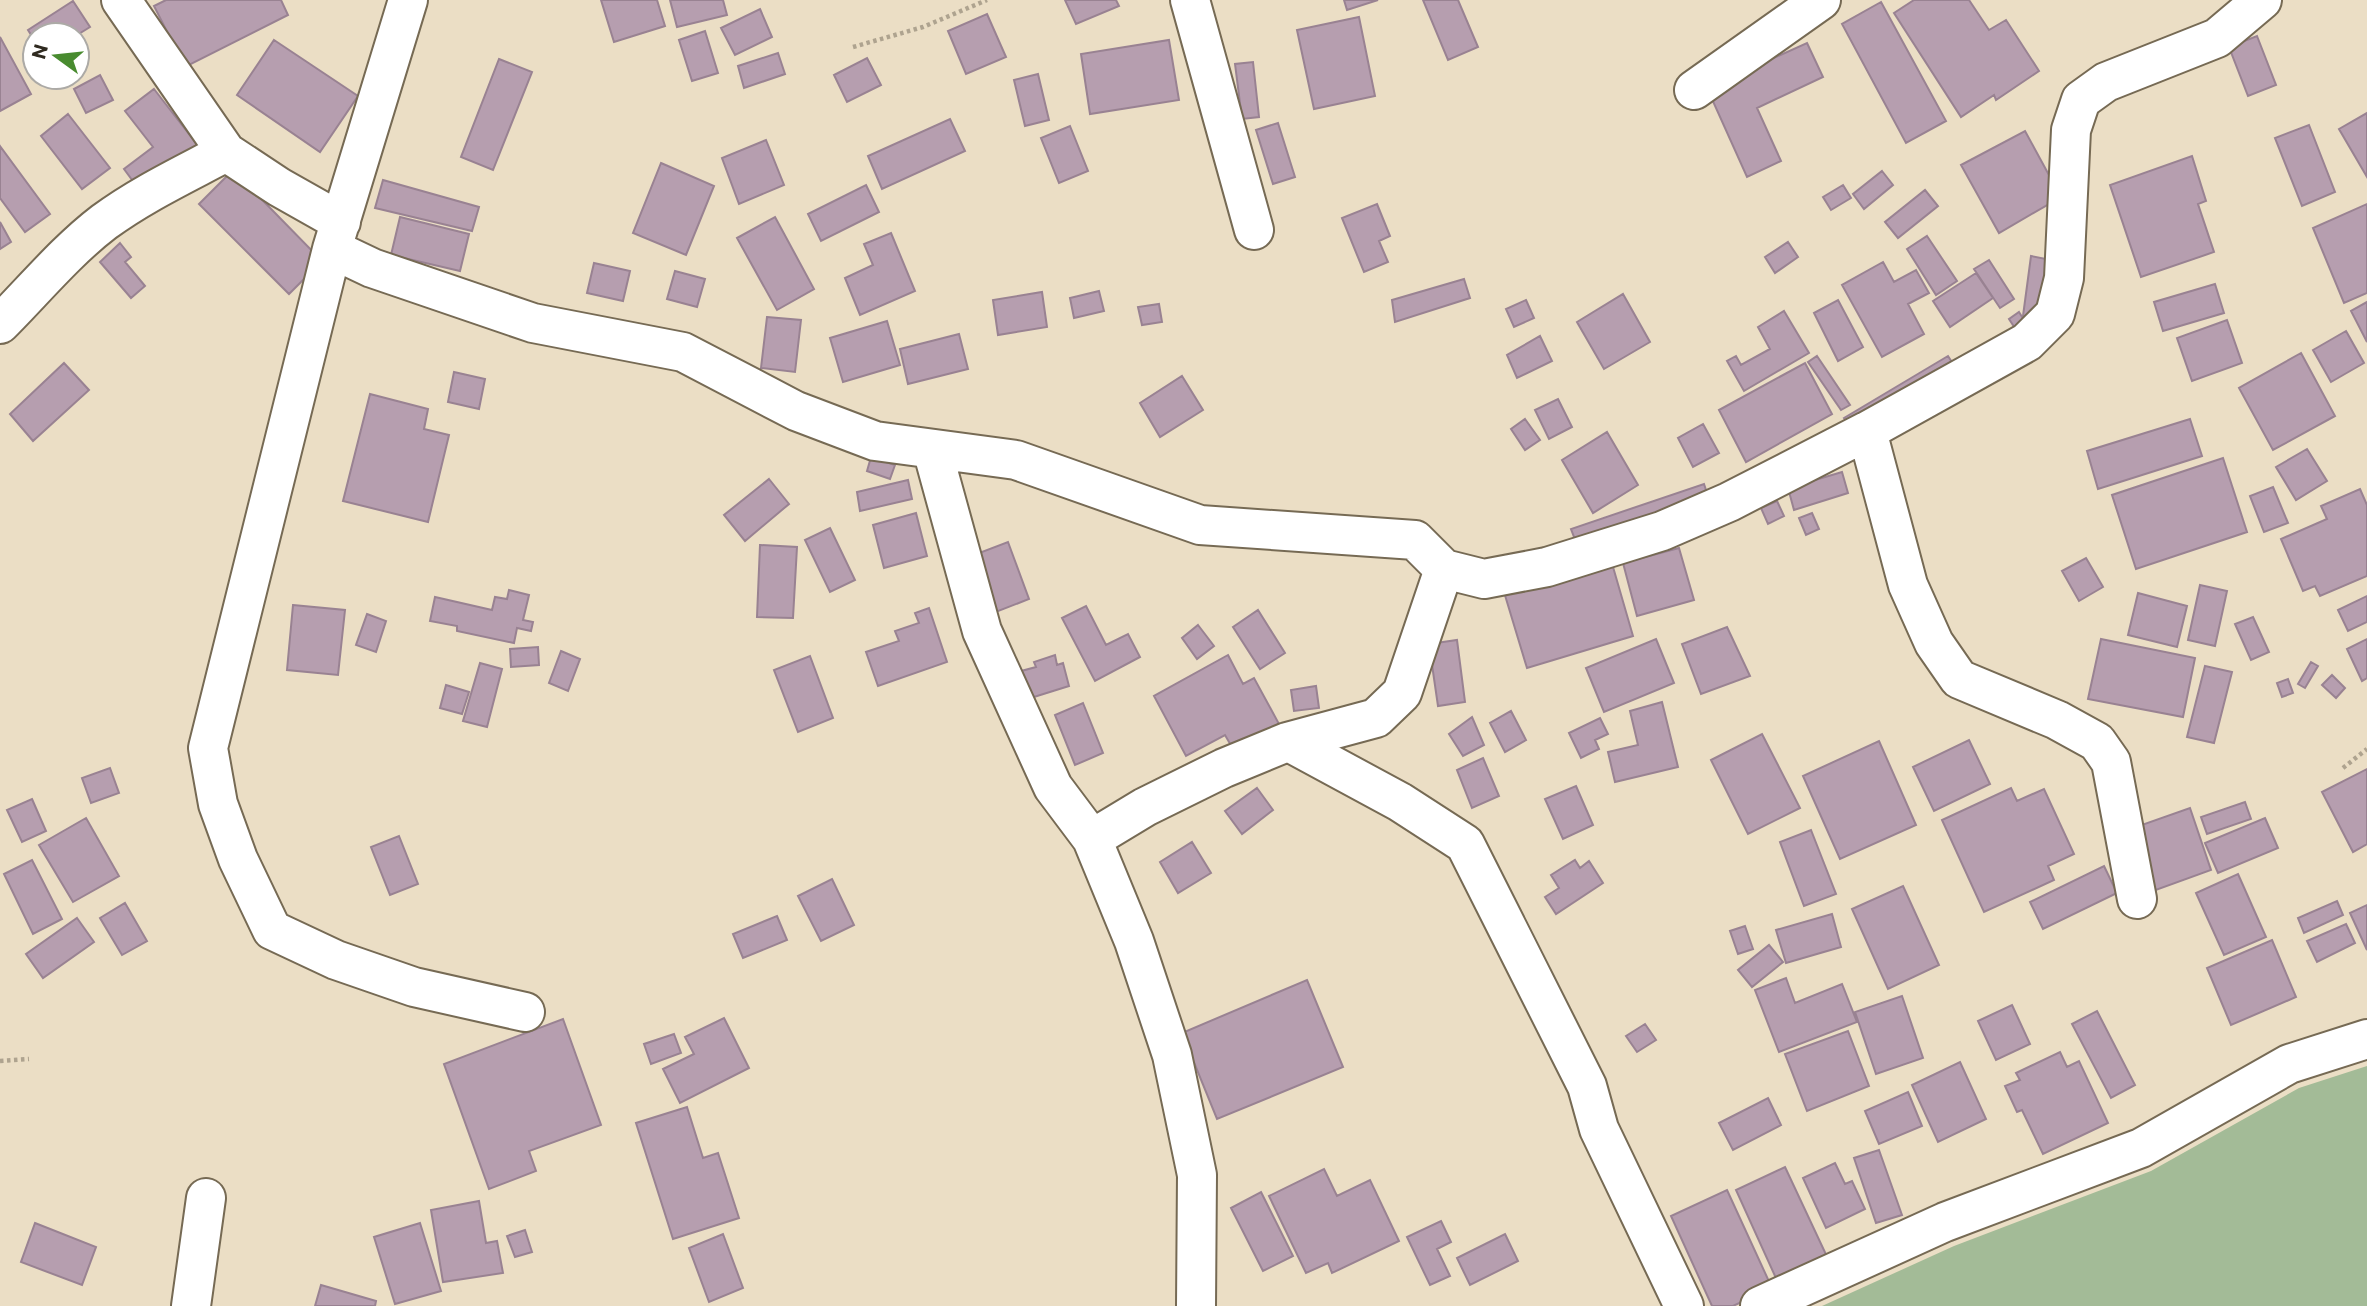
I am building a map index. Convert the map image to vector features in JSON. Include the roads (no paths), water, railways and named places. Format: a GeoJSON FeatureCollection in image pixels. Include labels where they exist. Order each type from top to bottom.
{"type":"FeatureCollection","features":[{"type":"Feature","properties":{"kind":"street"},"geometry":{"type":"LineString","coordinates":[[121,0],[226,152],[279,187],[372,268],[533,323],[683,352],[796,411],[876,441],[1016,460],[1200,525],[1415,540],[1444,569],[1484,579],[1547,567],[1662,531],[1729,502],[1867,431],[2027,342],[2055,314],[2064,278],[2071,130],[2081,100],[2106,82],[2217,38],[2262,0]]}},
{"type":"Feature","properties":{"kind":"street"},"geometry":{"type":"LineString","coordinates":[[408,0],[337,236],[208,748],[218,804],[238,859],[272,930],[336,960],[414,987],[525,1012]]}},
{"type":"Feature","properties":{"kind":"street"},"geometry":{"type":"LineString","coordinates":[[1190,0],[1254,230]]}},
{"type":"Feature","properties":{"kind":"street"},"geometry":{"type":"LineString","coordinates":[[1694,90],[1821,0]]}},
{"type":"Feature","properties":{"kind":"street"},"geometry":{"type":"LineString","coordinates":[[0,324],[103,223],[137,200],[226,152]]}},
{"type":"Feature","properties":{"kind":"street"},"geometry":{"type":"LineString","coordinates":[[1867,431],[1908,585],[1934,643],[1959,679],[2057,720],[2097,742],[2110,762],[2137,899]]}},
{"type":"Feature","properties":{"kind":"street"},"geometry":{"type":"LineString","coordinates":[[932,449],[982,631],[1053,787],[1093,839],[1134,941],[1172,1055],[1197,1175],[1196,1306]]}},
{"type":"Feature","properties":{"kind":"street"},"geometry":{"type":"LineString","coordinates":[[1093,839],[1145,807],[1224,768],[1289,742],[1376,718],[1402,693],[1444,569]]}},
{"type":"Feature","properties":{"kind":"street"},"geometry":{"type":"LineString","coordinates":[[1289,742],[1400,802],[1465,844],[1587,1086],[1599,1129],[1684,1306]]}},
{"type":"Feature","properties":{"kind":"street"},"geometry":{"type":"LineString","coordinates":[[1760,1306],[1945,1222],[2141,1147],[2289,1064],[2367,1039]]}},
{"type":"Feature","properties":{"kind":"street"},"geometry":{"type":"LineString","coordinates":[[191,1306],[206,1198]]}}]}
